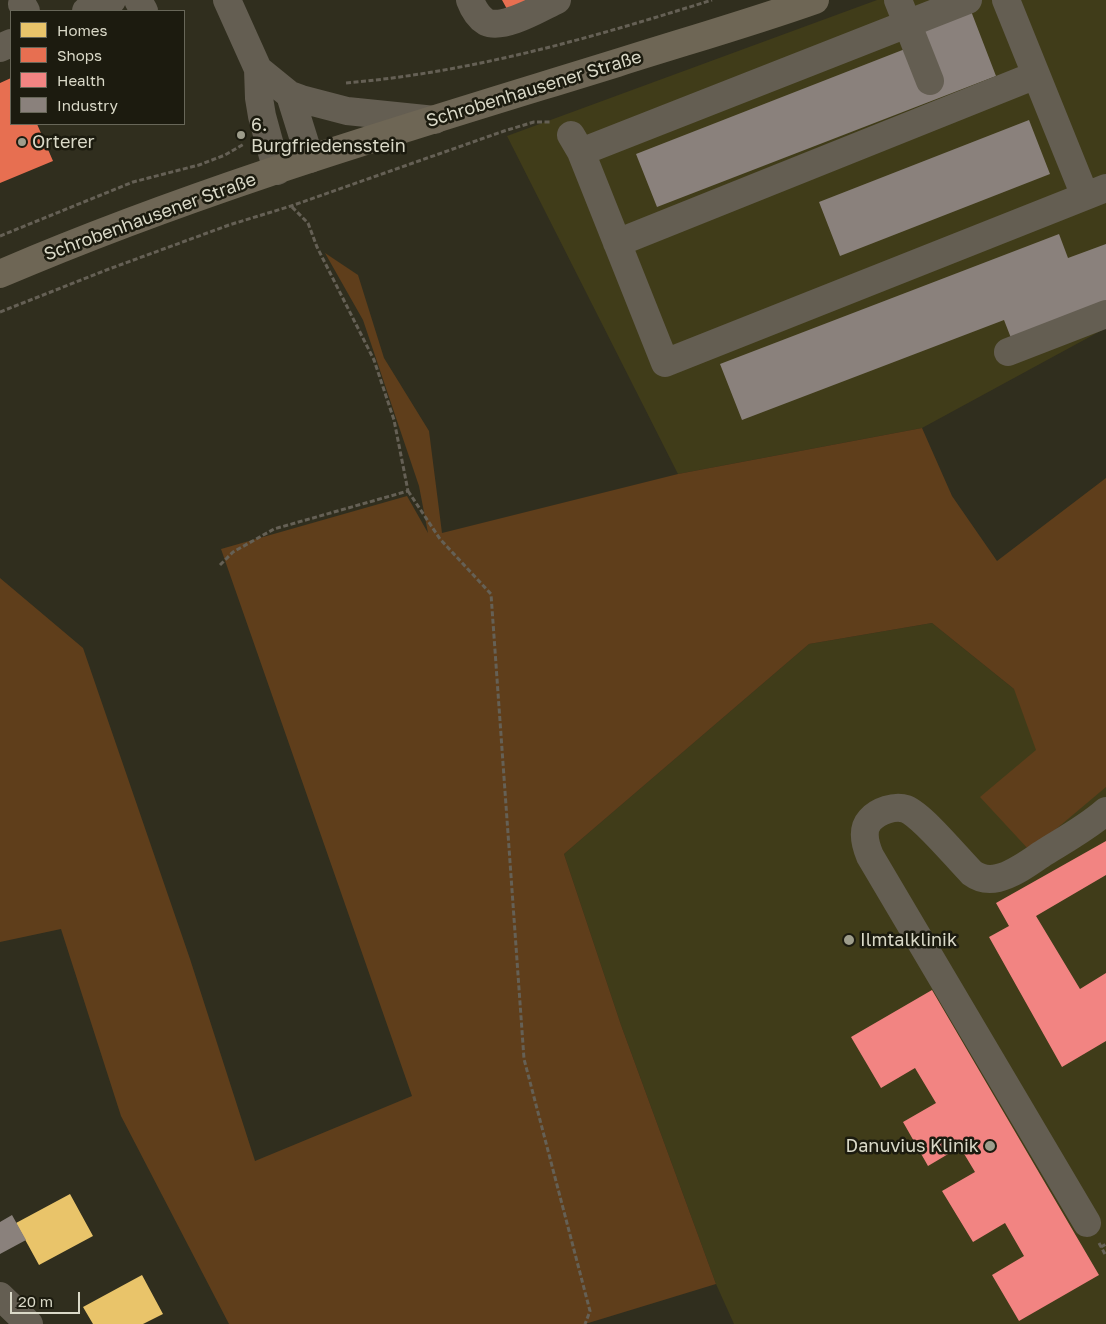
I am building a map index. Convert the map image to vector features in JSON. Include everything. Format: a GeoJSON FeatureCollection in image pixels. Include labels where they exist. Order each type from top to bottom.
{"type":"FeatureCollection","features":[{"type":"Feature","properties":{"kind":"main road","name":"Schrobenhausener Straße"},"geometry":{"type":"LineString","coordinates":[[0,274],[150,215],[310,159],[815,0]]}},
{"type":"Feature","properties":{"kind":"street"},"geometry":{"type":"LineString","coordinates":[[88,10],[112,0]]}},
{"type":"Feature","properties":{"kind":"street"},"geometry":{"type":"LineString","coordinates":[[227,0],[258,69],[258,98],[277,171]]}},
{"type":"Feature","properties":{"kind":"street"},"geometry":{"type":"LineString","coordinates":[[470,0],[473,8],[488,23],[502,24],[557,0]]}},
{"type":"Feature","properties":{"kind":"street"},"geometry":{"type":"LineString","coordinates":[[968,0],[902,12],[576,144],[665,363],[1096,192],[1036,75],[1006,0]]}},
{"type":"Feature","properties":{"kind":"street"},"geometry":{"type":"LineString","coordinates":[[902,12],[930,81]]}},
{"type":"Feature","properties":{"kind":"street"},"geometry":{"type":"LineString","coordinates":[[258,69],[290,96],[347,111],[435,120]]}},
{"type":"Feature","properties":{"kind":"street"},"geometry":{"type":"LineString","coordinates":[[617,243],[1036,75]]}},
{"type":"Feature","properties":{"kind":"street"},"geometry":{"type":"LineString","coordinates":[[290,96],[310,159]]}},
{"type":"Feature","properties":{"kind":"street"},"geometry":{"type":"LineString","coordinates":[[1008,352],[1106,314]]}},
{"type":"Feature","properties":{"kind":"street"},"geometry":{"type":"LineString","coordinates":[[1087,1223],[870,856],[865,845],[864,833],[868,823],[876,815],[892,808],[905,809],[920,819],[972,873],[981,878],[990,879],[1004,876],[1026,864],[1094,821],[1106,810]]}},
{"type":"Feature","properties":{"kind":"street"},"geometry":{"type":"LineString","coordinates":[[0,1296],[29,1324]]}},
{"type":"Feature","properties":{"kind":"path"},"geometry":{"type":"LineString","coordinates":[[0,312],[127,262],[534,122],[548,121],[560,124],[576,144]]}},
{"type":"Feature","properties":{"kind":"path"},"geometry":{"type":"LineString","coordinates":[[291,206],[308,223],[374,360],[394,420],[408,491],[440,539],[491,594],[524,1059],[590,1311],[585,1324]]}},
{"type":"Feature","properties":{"kind":"path"},"geometry":{"type":"LineString","coordinates":[[220,565],[233,552],[274,529],[408,491]]}},
{"type":"Feature","properties":{"kind":"path"},"geometry":{"type":"LineString","coordinates":[[1101,1247],[1106,1244]]}},
{"type":"Feature","properties":{"kind":"shaded area"},"geometry":{"type":"Polygon","coordinates":[[[877,0],[1106,0],[1106,328],[922,428],[678,474],[507,136],[877,0]]]}},
{"type":"Feature","properties":{"kind":"shaded area"},"geometry":{"type":"Polygon","coordinates":[[[325,253],[358,275],[384,358],[429,431],[442,533],[678,474],[922,428],[952,496],[997,561],[1106,478],[1106,787],[1030,851],[980,797],[1036,750],[1014,689],[932,623],[809,644],[564,854],[621,1025],[716,1284],[585,1324],[229,1324],[121,1116],[61,929],[0,942],[0,578],[83,648],[190,959],[255,1161],[412,1096],[221,549],[407,496],[428,533],[419,486],[363,320],[325,253]]]}},
{"type":"Feature","properties":{"kind":"shaded area","name":"Ilmtalklinik"},"geometry":{"type":"Polygon","coordinates":[[[1106,585],[1106,1324],[734,1324],[716,1284],[621,1025],[564,854],[809,644],[932,623],[1014,689],[1106,585]]]}},
{"type":"Feature","properties":{"kind":"building: Homes"},"geometry":{"type":"Polygon","coordinates":[[[70,1194],[93,1236],[39,1265],[16,1223],[70,1194]]]}},
{"type":"Feature","properties":{"kind":"building: Homes"},"geometry":{"type":"Polygon","coordinates":[[[142,1275],[163,1314],[143,1324],[93,1324],[83,1307],[142,1275]]]}},
{"type":"Feature","properties":{"kind":"building: Shops"},"geometry":{"type":"Polygon","coordinates":[[[502,0],[532,0],[508,11],[502,0]]]}},
{"type":"Feature","properties":{"kind":"building: Shops","name":"Orterer"},"geometry":{"type":"Polygon","coordinates":[[[10,78],[10,125],[37,125],[53,161],[0,183],[0,83],[10,78]]]}},
{"type":"Feature","properties":{"kind":"building: Health"},"geometry":{"type":"Polygon","coordinates":[[[1106,841],[1106,875],[1036,916],[1080,989],[1106,973],[1106,1041],[1062,1067],[989,937],[1009,926],[996,903],[1106,841]]]}},
{"type":"Feature","properties":{"kind":"building: Health"},"geometry":{"type":"Polygon","coordinates":[[[932,990],[1099,1275],[1019,1321],[992,1275],[1024,1256],[1005,1223],[973,1242],[942,1191],[975,1172],[960,1147],[928,1166],[903,1122],[936,1103],[915,1068],[881,1088],[851,1037],[932,990]]]}},
{"type":"Feature","properties":{"kind":"building: Industry"},"geometry":{"type":"Polygon","coordinates":[[[971,11],[996,76],[657,207],[636,154],[905,49],[923,29],[971,11]]]}},
{"type":"Feature","properties":{"kind":"building: Industry"},"geometry":{"type":"Polygon","coordinates":[[[1029,120],[1050,174],[840,256],[819,202],[1029,120]]]}},
{"type":"Feature","properties":{"kind":"building: Industry"},"geometry":{"type":"Polygon","coordinates":[[[1059,234],[1068,258],[1106,244],[1106,302],[1011,338],[1004,320],[742,420],[720,364],[1059,234]]]}},
{"type":"Feature","properties":{"kind":"building: Industry"},"geometry":{"type":"Polygon","coordinates":[[[12,1215],[26,1240],[0,1254],[0,1222],[12,1215]]]}},
{"type":"Feature","properties":{"kind":"place","name":"6. Burgfriedensstein"},"geometry":{"type":"Point","coordinates":[241,135]}},
{"type":"Feature","properties":{"kind":"place","name":"Orterer"},"geometry":{"type":"Point","coordinates":[22,142]}},
{"type":"Feature","properties":{"kind":"place","name":"Ilmtalklinik"},"geometry":{"type":"Point","coordinates":[849,940]}},
{"type":"Feature","properties":{"kind":"place","name":"Danuvius Klinik"},"geometry":{"type":"Point","coordinates":[990,1146]}}]}
